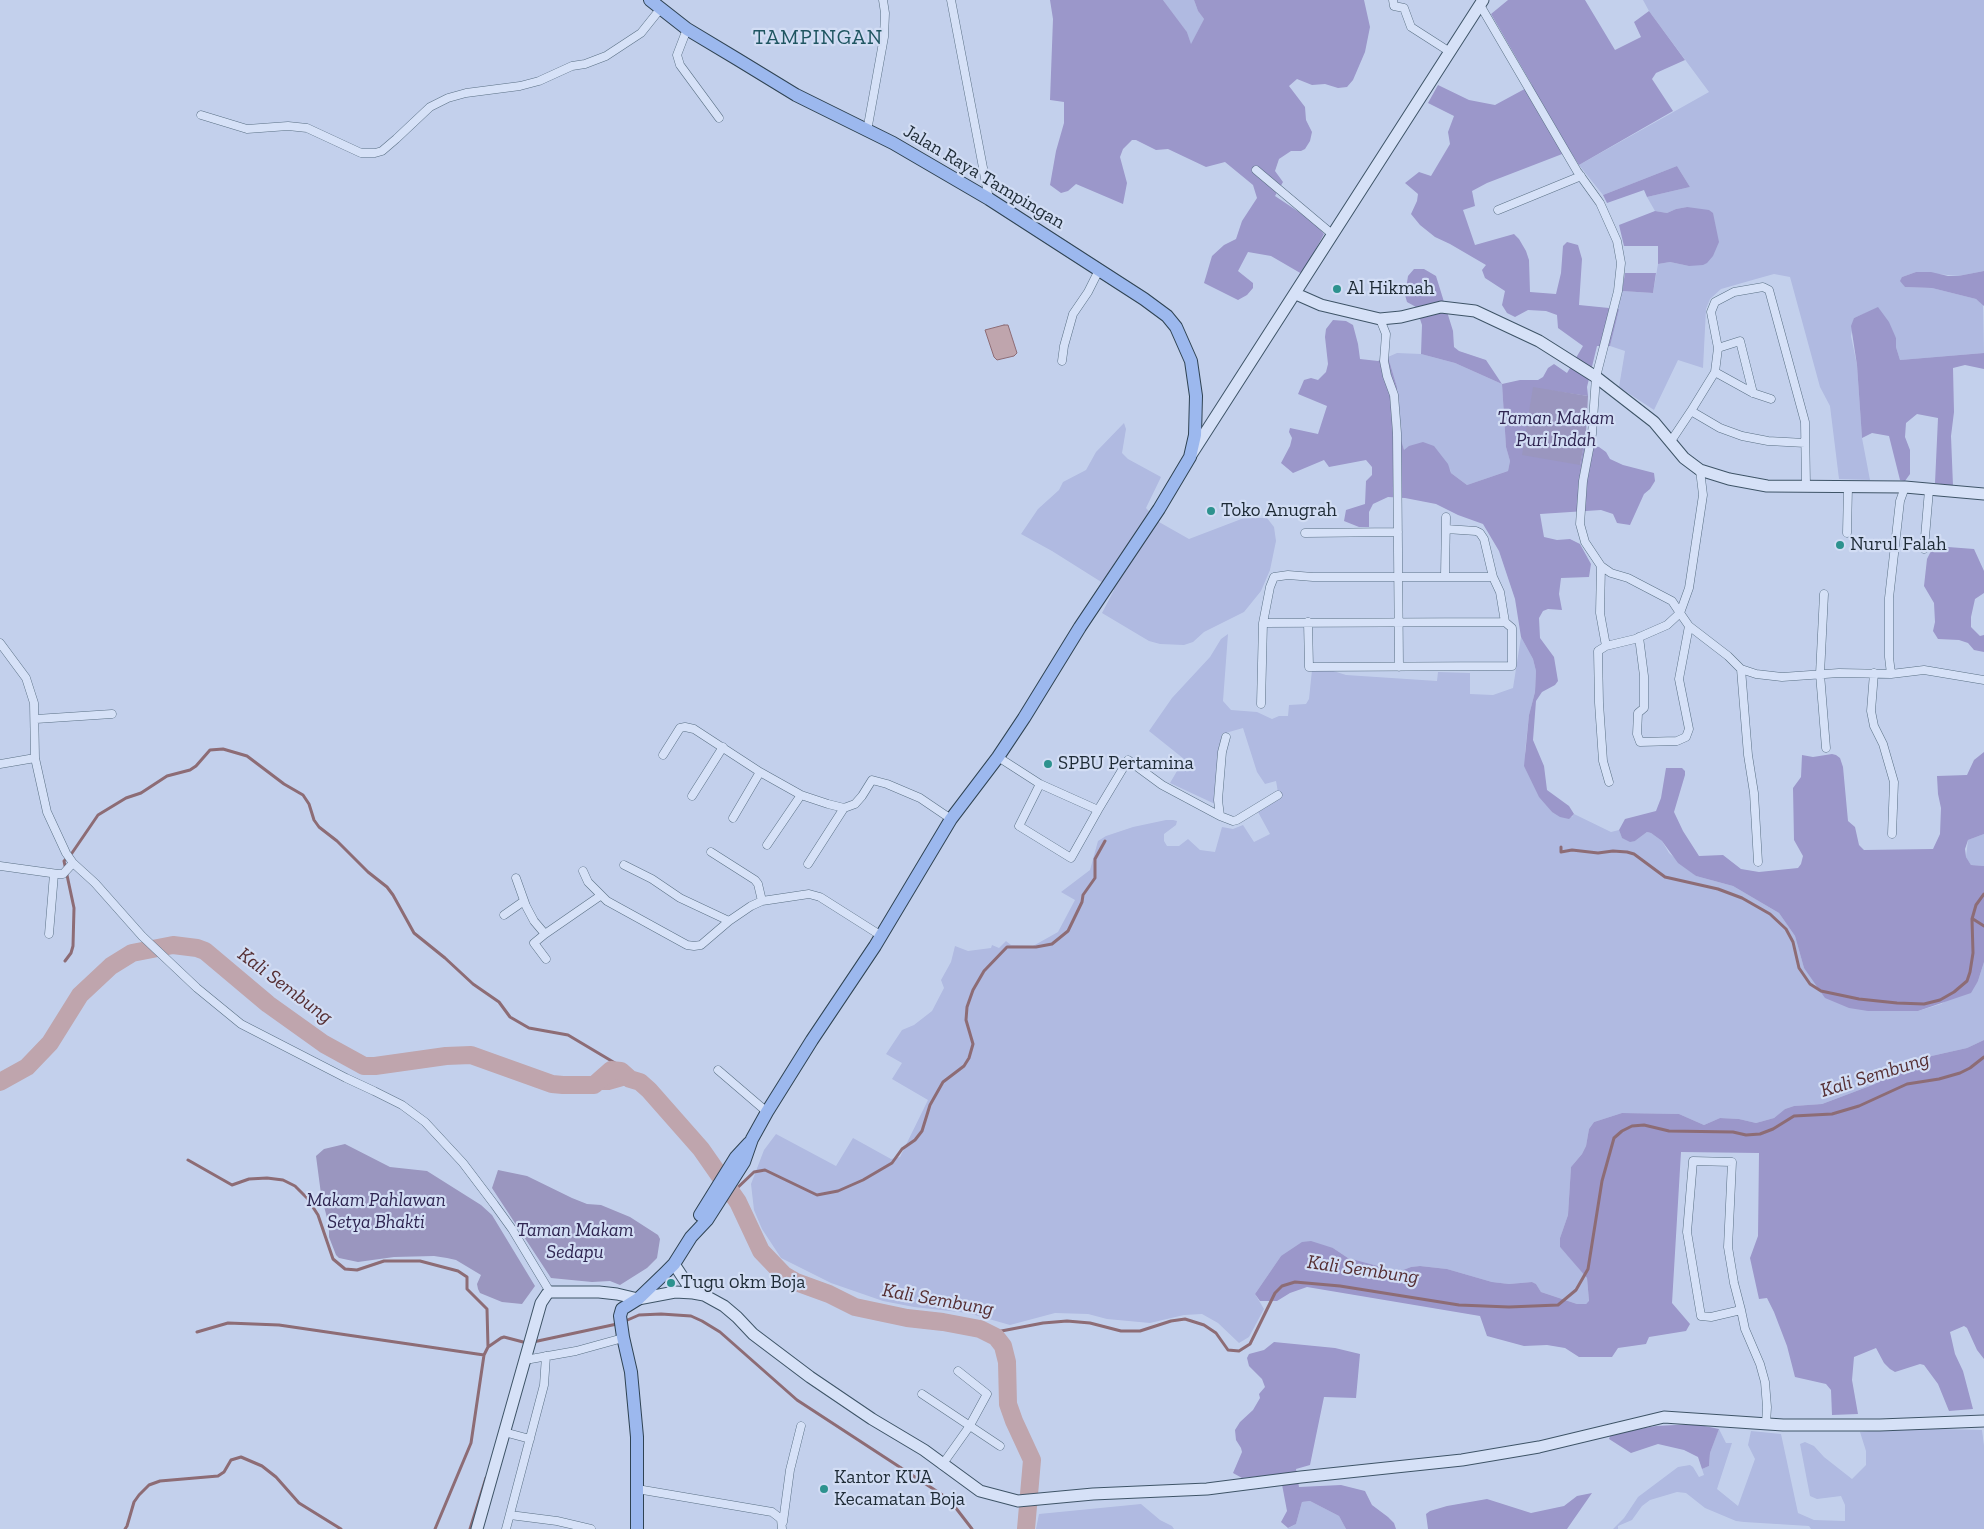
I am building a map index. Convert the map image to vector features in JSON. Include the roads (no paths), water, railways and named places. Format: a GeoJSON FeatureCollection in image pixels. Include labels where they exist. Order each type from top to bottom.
{"type":"FeatureCollection","features":[{"type":"Feature","properties":{"kind":"main road","name":"Jalan Raya Tampingan"},"geometry":{"type":"LineString","coordinates":[[623,1337],[620,1316],[622,1309],[638,1299],[674,1264],[951,819],[998,757],[1060,662],[1080,627],[1159,509],[1190,457],[1195,435],[1196,396],[1191,361],[1184,342],[1176,327],[1167,316],[1144,298],[989,200],[893,143],[796,95],[687,29],[650,0]]}},
{"type":"Feature","properties":{"kind":"main road"},"geometry":{"type":"LineString","coordinates":[[623,1337],[631,1372],[637,1437],[637,1529]]}},
{"type":"Feature","properties":{"kind":"street"},"geometry":{"type":"LineString","coordinates":[[867,131],[884,37],[885,13],[883,0]]}},
{"type":"Feature","properties":{"kind":"street"},"geometry":{"type":"LineString","coordinates":[[951,0],[989,200]]}},
{"type":"Feature","properties":{"kind":"street"},"geometry":{"type":"LineString","coordinates":[[1393,0],[1394,6],[1404,8],[1411,27],[1450,52]]}},
{"type":"Feature","properties":{"kind":"street"},"geometry":{"type":"LineString","coordinates":[[1190,457],[1482,2],[1581,176],[1600,203],[1617,241],[1622,263],[1618,292],[1596,377],[1592,434],[1583,481],[1580,524],[1585,542],[1600,566],[1672,601],[1689,626],[1728,656],[1741,669],[1756,674],[1782,677],[1820,674],[1892,674],[1924,670],[1984,680]]}},
{"type":"Feature","properties":{"kind":"street"},"geometry":{"type":"LineString","coordinates":[[201,115],[247,128],[288,126],[307,128],[361,154],[375,153],[396,139],[430,107],[448,98],[466,93],[504,89],[539,81],[572,66],[585,64],[606,56],[641,33],[661,8]]}},
{"type":"Feature","properties":{"kind":"street"},"geometry":{"type":"LineString","coordinates":[[687,29],[677,55],[680,66],[719,118]]}},
{"type":"Feature","properties":{"kind":"street"},"geometry":{"type":"LineString","coordinates":[[1256,170],[1332,234]]}},
{"type":"Feature","properties":{"kind":"street"},"geometry":{"type":"LineString","coordinates":[[1498,210],[1581,176]]}},
{"type":"Feature","properties":{"kind":"street"},"geometry":{"type":"LineString","coordinates":[[1062,361],[1073,314],[1088,292],[1098,270]]}},
{"type":"Feature","properties":{"kind":"street"},"geometry":{"type":"LineString","coordinates":[[1671,442],[1715,372],[1718,348],[1711,312],[1715,302],[1734,292],[1763,287],[1769,290],[1805,422],[1806,486]]}},
{"type":"Feature","properties":{"kind":"street"},"geometry":{"type":"LineString","coordinates":[[1296,294],[1321,305],[1380,319],[1401,317],[1441,307],[1475,311],[1539,341],[1596,377],[1654,422],[1684,458],[1700,470],[1729,479],[1767,486],[1905,487],[1984,494]]}},
{"type":"Feature","properties":{"kind":"street"},"geometry":{"type":"LineString","coordinates":[[1380,319],[1386,334],[1384,361],[1394,395],[1398,450],[1399,667]]}},
{"type":"Feature","properties":{"kind":"street"},"geometry":{"type":"LineString","coordinates":[[1718,348],[1740,341],[1753,393]]}},
{"type":"Feature","properties":{"kind":"street"},"geometry":{"type":"LineString","coordinates":[[1715,372],[1753,393],[1771,399]]}},
{"type":"Feature","properties":{"kind":"street"},"geometry":{"type":"LineString","coordinates":[[1691,411],[1720,428],[1742,436],[1768,441],[1805,444]]}},
{"type":"Feature","properties":{"kind":"street"},"geometry":{"type":"LineString","coordinates":[[1609,782],[1603,761],[1596,658],[1598,651],[1606,646],[1638,637],[1667,625],[1680,613],[1689,588],[1703,495],[1700,470]]}},
{"type":"Feature","properties":{"kind":"street"},"geometry":{"type":"LineString","coordinates":[[1847,533],[1848,487]]}},
{"type":"Feature","properties":{"kind":"street"},"geometry":{"type":"LineString","coordinates":[[1892,674],[1889,657],[1889,598],[1900,501],[1905,487]]}},
{"type":"Feature","properties":{"kind":"street"},"geometry":{"type":"LineString","coordinates":[[1924,550],[1929,490]]}},
{"type":"Feature","properties":{"kind":"street"},"geometry":{"type":"LineString","coordinates":[[1445,576],[1446,517]]}},
{"type":"Feature","properties":{"kind":"street"},"geometry":{"type":"LineString","coordinates":[[1308,622],[1309,667],[1512,666],[1512,628],[1505,622],[1500,592],[1484,539],[1476,531],[1446,529]]}},
{"type":"Feature","properties":{"kind":"street"},"geometry":{"type":"LineString","coordinates":[[1305,533],[1398,532]]}},
{"type":"Feature","properties":{"kind":"street"},"geometry":{"type":"LineString","coordinates":[[1600,566],[1600,614],[1606,646]]}},
{"type":"Feature","properties":{"kind":"street"},"geometry":{"type":"LineString","coordinates":[[1261,704],[1263,623],[1274,577],[1288,575],[1494,577]]}},
{"type":"Feature","properties":{"kind":"street"},"geometry":{"type":"LineString","coordinates":[[1824,594],[1820,674],[1826,748]]}},
{"type":"Feature","properties":{"kind":"street"},"geometry":{"type":"LineString","coordinates":[[1263,623],[1505,622]]}},
{"type":"Feature","properties":{"kind":"street"},"geometry":{"type":"LineString","coordinates":[[1638,637],[1644,676],[1644,708],[1638,713],[1637,734],[1640,742],[1677,742],[1686,737],[1689,729],[1679,679],[1689,626]]}},
{"type":"Feature","properties":{"kind":"street"},"geometry":{"type":"LineString","coordinates":[[0,643],[26,678],[34,703],[36,719],[35,758],[48,812],[70,861],[95,883],[142,936],[174,964],[197,988],[241,1024],[402,1105],[425,1122],[463,1163],[494,1204],[512,1229],[550,1292]]}},
{"type":"Feature","properties":{"kind":"street"},"geometry":{"type":"LineString","coordinates":[[1741,669],[1748,754],[1754,793],[1758,862]]}},
{"type":"Feature","properties":{"kind":"street"},"geometry":{"type":"LineString","coordinates":[[1874,673],[1871,711],[1874,726],[1884,744],[1894,782],[1892,834]]}},
{"type":"Feature","properties":{"kind":"street"},"geometry":{"type":"LineString","coordinates":[[36,719],[112,714]]}},
{"type":"Feature","properties":{"kind":"street"},"geometry":{"type":"LineString","coordinates":[[663,755],[680,728],[685,727],[694,729],[760,772],[801,795],[844,808],[855,804],[872,780],[887,784],[920,798],[951,819]]}},
{"type":"Feature","properties":{"kind":"street"},"geometry":{"type":"LineString","coordinates":[[1220,816],[1218,800],[1222,752],[1226,737]]}},
{"type":"Feature","properties":{"kind":"street"},"geometry":{"type":"LineString","coordinates":[[692,796],[723,747]]}},
{"type":"Feature","properties":{"kind":"street"},"geometry":{"type":"LineString","coordinates":[[998,757],[1040,784],[1098,810]]}},
{"type":"Feature","properties":{"kind":"street"},"geometry":{"type":"LineString","coordinates":[[0,764],[35,758]]}},
{"type":"Feature","properties":{"kind":"street"},"geometry":{"type":"LineString","coordinates":[[1040,784],[1019,826],[1071,858],[1128,760],[1162,784],[1220,816],[1233,821],[1278,795]]}},
{"type":"Feature","properties":{"kind":"street"},"geometry":{"type":"LineString","coordinates":[[733,818],[760,772]]}},
{"type":"Feature","properties":{"kind":"street"},"geometry":{"type":"LineString","coordinates":[[767,845],[801,795]]}},
{"type":"Feature","properties":{"kind":"street"},"geometry":{"type":"LineString","coordinates":[[808,864],[844,808]]}},
{"type":"Feature","properties":{"kind":"street"},"geometry":{"type":"LineString","coordinates":[[711,852],[755,880],[758,884],[762,901]]}},
{"type":"Feature","properties":{"kind":"street"},"geometry":{"type":"LineString","coordinates":[[0,866],[63,874],[70,861]]}},
{"type":"Feature","properties":{"kind":"street"},"geometry":{"type":"LineString","coordinates":[[624,865],[652,879],[680,898],[729,921]]}},
{"type":"Feature","properties":{"kind":"street"},"geometry":{"type":"LineString","coordinates":[[583,871],[588,882],[600,896],[687,945],[701,945],[729,921],[762,901],[809,894],[820,897],[880,935]]}},
{"type":"Feature","properties":{"kind":"street"},"geometry":{"type":"LineString","coordinates":[[49,934],[54,874]]}},
{"type":"Feature","properties":{"kind":"street"},"geometry":{"type":"LineString","coordinates":[[516,878],[524,901],[534,921],[545,934]]}},
{"type":"Feature","properties":{"kind":"street"},"geometry":{"type":"LineString","coordinates":[[546,959],[534,943],[600,896]]}},
{"type":"Feature","properties":{"kind":"street"},"geometry":{"type":"LineString","coordinates":[[504,916],[524,901]]}},
{"type":"Feature","properties":{"kind":"street"},"geometry":{"type":"LineString","coordinates":[[718,1070],[767,1112]]}},
{"type":"Feature","properties":{"kind":"street"},"geometry":{"type":"LineString","coordinates":[[1741,1310],[1711,1317],[1701,1316],[1687,1232],[1693,1161],[1732,1162],[1728,1247],[1745,1329],[1760,1364],[1765,1382],[1766,1424]]}},
{"type":"Feature","properties":{"kind":"street"},"geometry":{"type":"LineString","coordinates":[[674,1264],[693,1293]]}},
{"type":"Feature","properties":{"kind":"street"},"geometry":{"type":"LineString","coordinates":[[550,1292],[617,1294],[638,1299],[675,1292],[704,1295],[724,1306],[752,1334],[810,1377],[872,1419],[924,1450],[980,1492],[1018,1500],[1207,1489],[1462,1460],[1539,1446],[1664,1417],[1766,1424],[1880,1425],[1984,1421]]}},
{"type":"Feature","properties":{"kind":"street"},"geometry":{"type":"LineString","coordinates":[[477,1529],[541,1304],[550,1292]]}},
{"type":"Feature","properties":{"kind":"street"},"geometry":{"type":"LineString","coordinates":[[526,1357],[546,1356],[576,1350],[623,1337]]}},
{"type":"Feature","properties":{"kind":"street"},"geometry":{"type":"LineString","coordinates":[[506,1529],[544,1385],[546,1356]]}},
{"type":"Feature","properties":{"kind":"street"},"geometry":{"type":"LineString","coordinates":[[942,1465],[969,1427],[987,1394],[958,1371]]}},
{"type":"Feature","properties":{"kind":"street"},"geometry":{"type":"LineString","coordinates":[[922,1394],[1000,1446]]}},
{"type":"Feature","properties":{"kind":"street"},"geometry":{"type":"LineString","coordinates":[[783,1527],[790,1470],[801,1426]]}},
{"type":"Feature","properties":{"kind":"street"},"geometry":{"type":"LineString","coordinates":[[504,1432],[530,1441]]}},
{"type":"Feature","properties":{"kind":"street"},"geometry":{"type":"LineString","coordinates":[[637,1489],[772,1512],[781,1519],[783,1527]]}},
{"type":"Feature","properties":{"kind":"street"},"geometry":{"type":"LineString","coordinates":[[510,1515],[557,1521],[591,1529]]}},
{"type":"Feature","properties":{"kind":"waterway"},"geometry":{"type":"LineString","coordinates":[[65,961],[71,953],[73,946],[74,908],[64,861],[72,853],[98,815],[126,798],[141,793],[167,776],[190,770],[210,750],[223,749],[247,756],[284,784],[303,795],[319,827],[387,887],[414,933],[473,984],[499,1002],[510,1017],[529,1028],[568,1035],[620,1066],[621,1071]]}},
{"type":"Feature","properties":{"kind":"waterway"},"geometry":{"type":"LineString","coordinates":[[732,1193],[754,1172],[765,1170],[817,1195],[838,1191],[863,1180],[892,1163],[902,1149],[915,1140],[922,1131],[930,1105],[943,1082],[964,1066],[969,1058],[973,1044],[966,1020],[967,1007],[973,990],[984,971],[1007,947],[1036,947],[1052,944],[1068,931],[1082,902],[1083,895],[1095,878],[1095,859],[1105,841]]}},
{"type":"Feature","properties":{"kind":"waterway"},"geometry":{"type":"LineString","coordinates":[[1561,847],[1561,852],[1572,850],[1598,853],[1627,852],[1634,854],[1665,877],[1718,889],[1742,898],[1770,914],[1786,929],[1793,942],[1799,968],[1810,984],[1821,991],[1859,999],[1924,1004],[1940,1000],[1954,992],[1967,981],[1970,972],[1973,953],[1972,919],[1976,905],[1984,894]]}},
{"type":"Feature","properties":{"kind":"waterway","name":"Kali Sembung"},"geometry":{"type":"LineString","coordinates":[[1973,919],[1984,926]]}},
{"type":"Feature","properties":{"kind":"waterway","name":"Kali Sembung"},"geometry":{"type":"LineString","coordinates":[[0,1082],[27,1067],[50,1043],[80,995],[111,966],[132,953],[173,945],[205,951],[268,1004],[324,1044],[364,1066],[446,1056],[471,1055],[552,1084],[563,1085],[594,1085],[611,1070],[621,1071],[630,1079],[640,1082],[649,1090],[701,1149],[738,1202],[761,1251],[784,1275],[855,1307],[907,1318],[980,1329],[996,1337],[1003,1346],[1007,1362],[1008,1404],[1032,1460],[1026,1529]]}},
{"type":"Feature","properties":{"kind":"waterway","name":"Kali Sembung"},"geometry":{"type":"LineString","coordinates":[[991,1333],[1043,1323],[1067,1321],[1090,1323],[1121,1331],[1140,1331],[1171,1321],[1185,1319],[1204,1325],[1216,1333],[1228,1350],[1239,1351],[1250,1344],[1275,1293],[1282,1286],[1295,1282],[1340,1286],[1459,1305],[1509,1307],[1558,1305],[1576,1290],[1588,1269],[1602,1181],[1614,1138],[1622,1131],[1632,1126],[1644,1125],[1669,1131],[1760,1134],[1773,1129],[1794,1116],[1832,1114],[1859,1106],[1907,1084],[1939,1079],[1960,1073],[1984,1057]]}},
{"type":"Feature","properties":{"kind":"waterway","name":"Kali Sembung"},"geometry":{"type":"LineString","coordinates":[[594,1085],[609,1085],[630,1079]]}},
{"type":"Feature","properties":{"kind":"waterway"},"geometry":{"type":"LineString","coordinates":[[188,1160],[232,1185],[249,1179],[267,1178],[283,1180],[295,1186],[307,1198],[318,1215],[333,1259],[345,1269],[357,1270],[384,1261],[420,1261],[458,1271],[467,1277],[467,1289],[487,1309],[488,1347]]}},
{"type":"Feature","properties":{"kind":"waterway"},"geometry":{"type":"LineString","coordinates":[[623,1322],[639,1315],[661,1314],[691,1316],[702,1321],[720,1332],[797,1400],[941,1494],[952,1503],[972,1529]]}},
{"type":"Feature","properties":{"kind":"waterway"},"geometry":{"type":"LineString","coordinates":[[197,1332],[228,1323],[279,1325],[484,1355]]}},
{"type":"Feature","properties":{"kind":"waterway"},"geometry":{"type":"LineString","coordinates":[[533,1342],[617,1324]]}},
{"type":"Feature","properties":{"kind":"waterway"},"geometry":{"type":"LineString","coordinates":[[435,1529],[471,1443],[484,1355],[488,1347],[504,1337],[527,1343]]}},
{"type":"Feature","properties":{"kind":"waterway"},"geometry":{"type":"LineString","coordinates":[[125,1529],[134,1502],[149,1485],[160,1481],[218,1476],[224,1472],[231,1460],[241,1457],[262,1466],[276,1477],[299,1503],[341,1529]]}},
{"type":"Feature","properties":{"kind":"waterway"},"geometry":{"type":"LineString","coordinates":[[470,1529],[486,1478]]}},
{"type":"Feature","properties":{"kind":"place","name":"Al Hikmah"},"geometry":{"type":"Point","coordinates":[1337,289]}},
{"type":"Feature","properties":{"kind":"place","name":"Toko Anugrah"},"geometry":{"type":"Point","coordinates":[1211,511]}},
{"type":"Feature","properties":{"kind":"place","name":"Nurul Falah"},"geometry":{"type":"Point","coordinates":[1840,545]}},
{"type":"Feature","properties":{"kind":"place","name":"SPBU Pertamina"},"geometry":{"type":"Point","coordinates":[1048,764]}},
{"type":"Feature","properties":{"kind":"place","name":"Tugu 0km Boja"},"geometry":{"type":"Point","coordinates":[671,1283]}},
{"type":"Feature","properties":{"kind":"place","name":"Kantor KUA Kecamatan Boja"},"geometry":{"type":"Point","coordinates":[824,1489]}},
{"type":"Feature","properties":{"kind":"district","name":"TAMPINGAN"},"geometry":{"type":"Point","coordinates":[818,38]}},
{"type":"Feature","properties":{"kind":"park label","name":"Taman Makam Puri Indah"},"geometry":{"type":"Point","coordinates":[1556,430]}},
{"type":"Feature","properties":{"kind":"park label","name":"Makam Pahlawan Setya Bhakti"},"geometry":{"type":"Point","coordinates":[376,1212]}},
{"type":"Feature","properties":{"kind":"park label","name":"Taman Makam Sedapu"},"geometry":{"type":"Point","coordinates":[575,1242]}}]}
